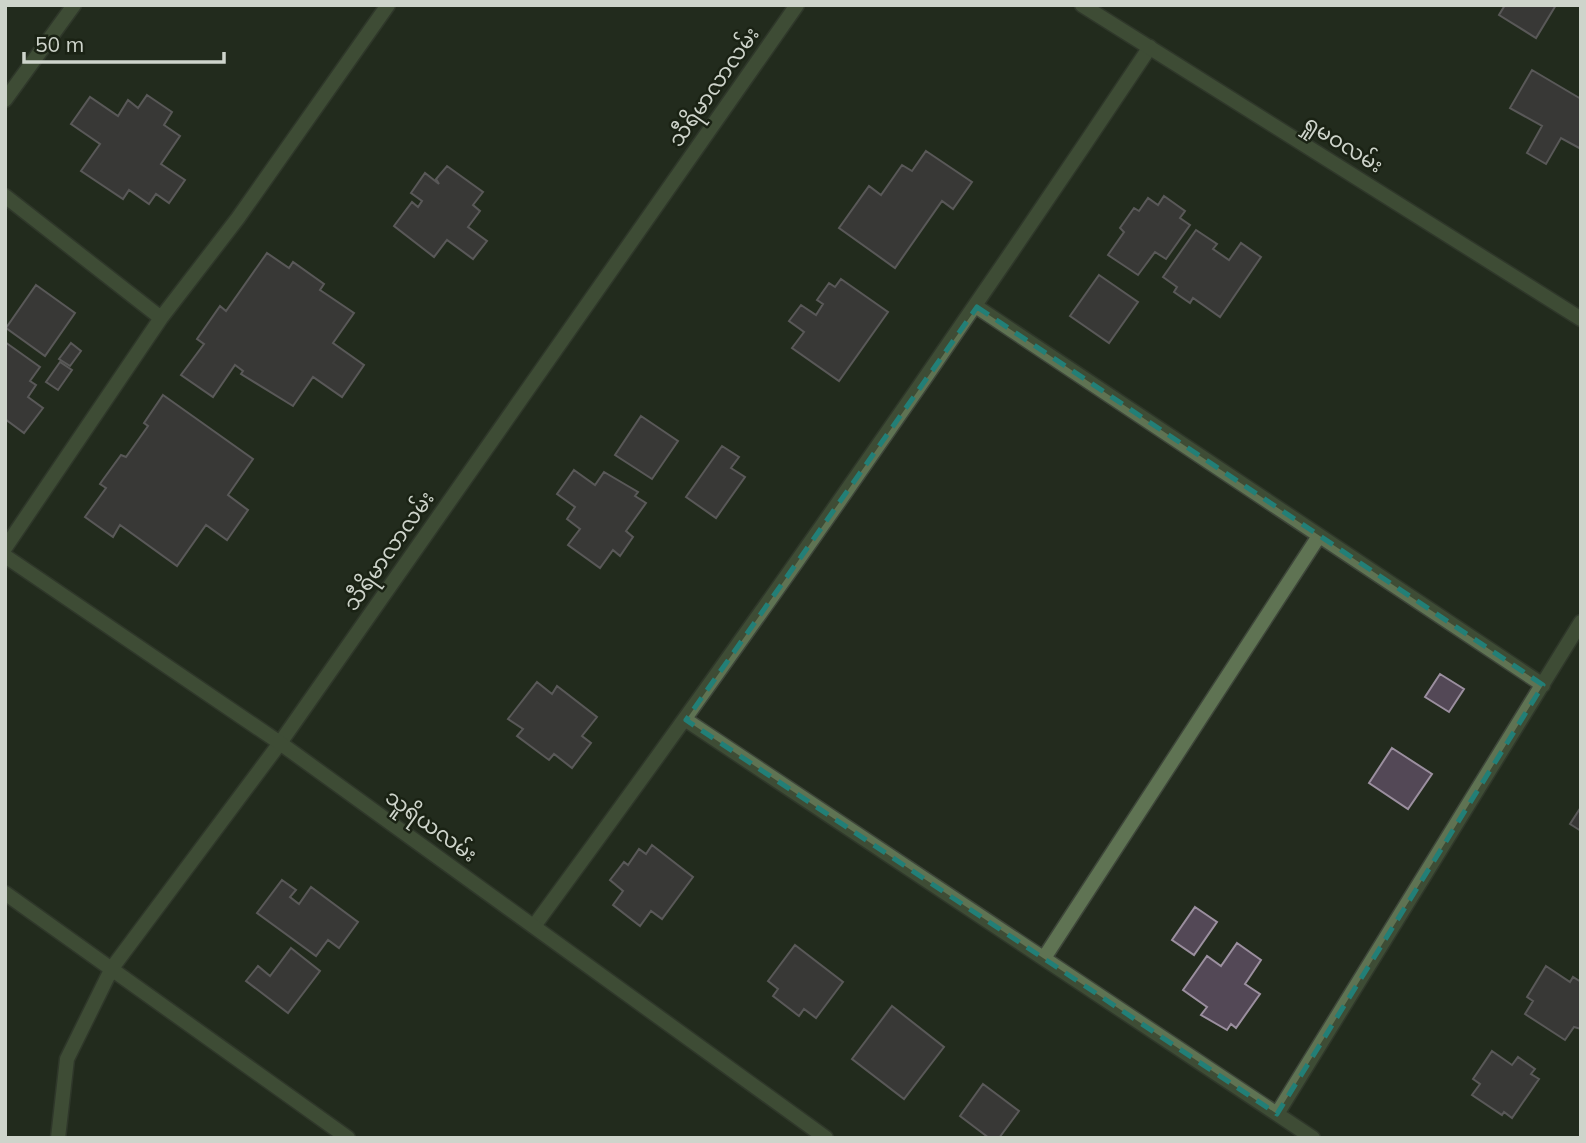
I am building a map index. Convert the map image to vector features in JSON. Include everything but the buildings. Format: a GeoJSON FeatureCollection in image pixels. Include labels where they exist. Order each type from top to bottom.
{"type":"FeatureCollection","features":[{"type":"Feature","properties":{"kind":"street"},"geometry":{"type":"LineString","coordinates":[[5,100],[74,5]]}},
{"type":"Feature","properties":{"kind":"street"},"geometry":{"type":"LineString","coordinates":[[5,548],[161,318],[238,218],[388,5]]}},
{"type":"Feature","properties":{"kind":"street","name":"သီရိမာလာလမ်း"},"geometry":{"type":"LineString","coordinates":[[58,1138],[67,1059],[112,968],[280,743],[797,5]]}},
{"type":"Feature","properties":{"kind":"street","name":"ရှုမဝလမ်း"},"geometry":{"type":"LineString","coordinates":[[1082,5],[1581,319]]}},
{"type":"Feature","properties":{"kind":"street"},"geometry":{"type":"LineString","coordinates":[[534,926],[686,720],[976,307],[1150,47]]}},
{"type":"Feature","properties":{"kind":"street"},"geometry":{"type":"LineString","coordinates":[[5,196],[161,318]]}},
{"type":"Feature","properties":{"kind":"street"},"geometry":{"type":"LineString","coordinates":[[976,307],[1543,685]]}},
{"type":"Feature","properties":{"kind":"street"},"geometry":{"type":"LineString","coordinates":[[1044,958],[1319,536]]}},
{"type":"Feature","properties":{"kind":"street","name":"သူရိယလမ်း"},"geometry":{"type":"LineString","coordinates":[[5,556],[280,743],[826,1138]]}},
{"type":"Feature","properties":{"kind":"street"},"geometry":{"type":"LineString","coordinates":[[1277,1114],[1581,622]]}},
{"type":"Feature","properties":{"kind":"street"},"geometry":{"type":"LineString","coordinates":[[686,720],[1313,1138]]}},
{"type":"Feature","properties":{"kind":"street"},"geometry":{"type":"LineString","coordinates":[[5,893],[348,1138]]}},
{"type":"Feature","properties":{"kind":"highlighted area"},"geometry":{"type":"Polygon","coordinates":[[[977,307],[1543,685],[1277,1114],[686,720],[977,307]]]}}]}
